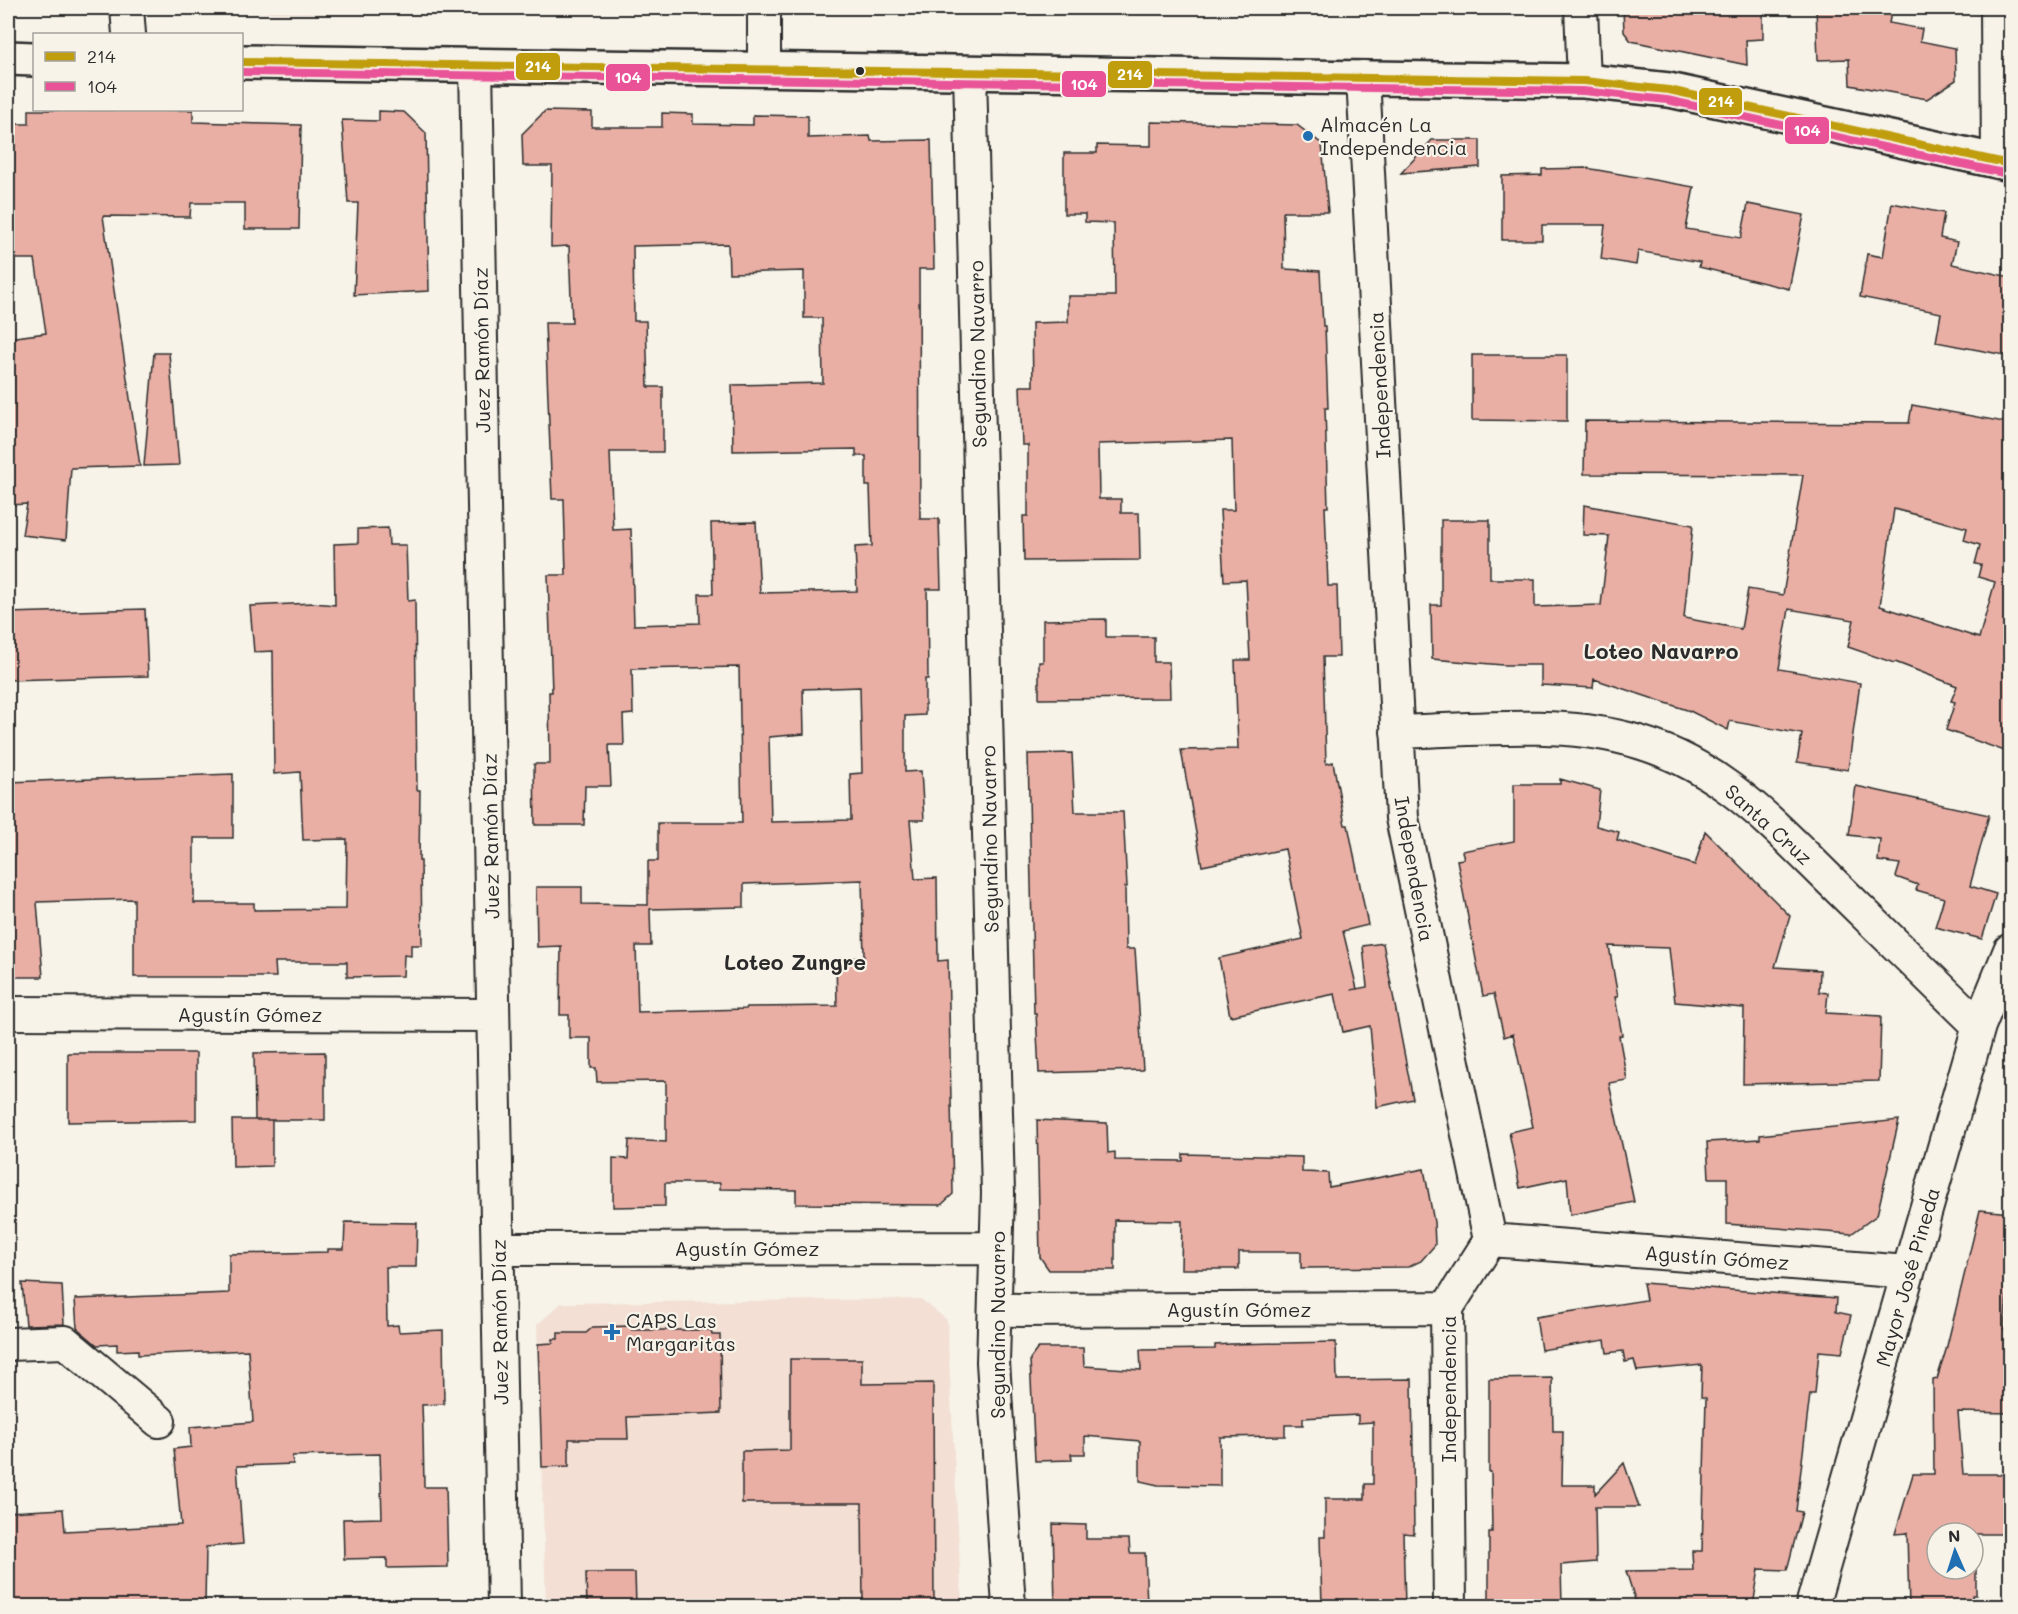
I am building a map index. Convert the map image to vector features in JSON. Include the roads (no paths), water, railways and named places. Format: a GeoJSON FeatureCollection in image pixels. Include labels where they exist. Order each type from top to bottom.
{"type":"FeatureCollection","features":[{"type":"Feature","properties":{"kind":"street"},"geometry":{"type":"LineString","coordinates":[[127,8],[129,33]]}},
{"type":"Feature","properties":{"kind":"street"},"geometry":{"type":"LineString","coordinates":[[764,8],[764,69]]}},
{"type":"Feature","properties":{"kind":"street"},"geometry":{"type":"LineString","coordinates":[[1581,8],[1584,81]]}},
{"type":"Feature","properties":{"kind":"street"},"geometry":{"type":"LineString","coordinates":[[243,62],[1584,81],[1669,90],[2004,163],[1996,8]]}},
{"type":"Feature","properties":{"kind":"street"},"geometry":{"type":"LineString","coordinates":[[8,58],[33,59]]}},
{"type":"Feature","properties":{"kind":"street","name":"Juez Ramón Díaz"},"geometry":{"type":"LineString","coordinates":[[476,65],[504,1606]]}},
{"type":"Feature","properties":{"kind":"street","name":"Segundino Navarro"},"geometry":{"type":"LineString","coordinates":[[970,72],[998,1193],[993,1362],[1009,1606]]}},
{"type":"Feature","properties":{"kind":"street","name":"Independencia"},"geometry":{"type":"LineString","coordinates":[[1363,77],[1402,818],[1491,1240],[1447,1308],[1450,1606]]}},
{"type":"Feature","properties":{"kind":"street","name":"Santa Cruz"},"geometry":{"type":"LineString","coordinates":[[1397,732],[1538,729],[1586,731],[1628,739],[1699,767],[1750,802],[1979,1026]]}},
{"type":"Feature","properties":{"kind":"street","name":"Mayor José Pineda"},"geometry":{"type":"LineString","coordinates":[[1812,1606],[1979,1026],[2010,950]]}},
{"type":"Feature","properties":{"kind":"street","name":"Agustín Gómez"},"geometry":{"type":"LineString","coordinates":[[8,1013],[493,1015]]}},
{"type":"Feature","properties":{"kind":"street","name":"Agustín Gómez"},"geometry":{"type":"LineString","coordinates":[[1491,1240],[1908,1272]]}},
{"type":"Feature","properties":{"kind":"street","name":"Agustín Gómez"},"geometry":{"type":"LineString","coordinates":[[498,1249],[996,1248]]}},
{"type":"Feature","properties":{"kind":"street","name":"Agustín Gómez"},"geometry":{"type":"LineString","coordinates":[[995,1310],[1447,1308]]}},
{"type":"Feature","properties":{"kind":"street"},"geometry":{"type":"LineString","coordinates":[[8,1344],[64,1342],[159,1421]]}},
{"type":"Feature","properties":{"kind":"place","name":"Almacén La Independencia"},"geometry":{"type":"Point","coordinates":[1308,136]}},
{"type":"Feature","properties":{"kind":"place","name":"CAPS Las Margaritas"},"geometry":{"type":"Point","coordinates":[612,1332]}},
{"type":"Feature","properties":{"kind":"district","name":"Loteo Navarro"},"geometry":{"type":"Point","coordinates":[1661,650]}},
{"type":"Feature","properties":{"kind":"district","name":"Loteo Zungre"},"geometry":{"type":"Point","coordinates":[795,961]}}]}
